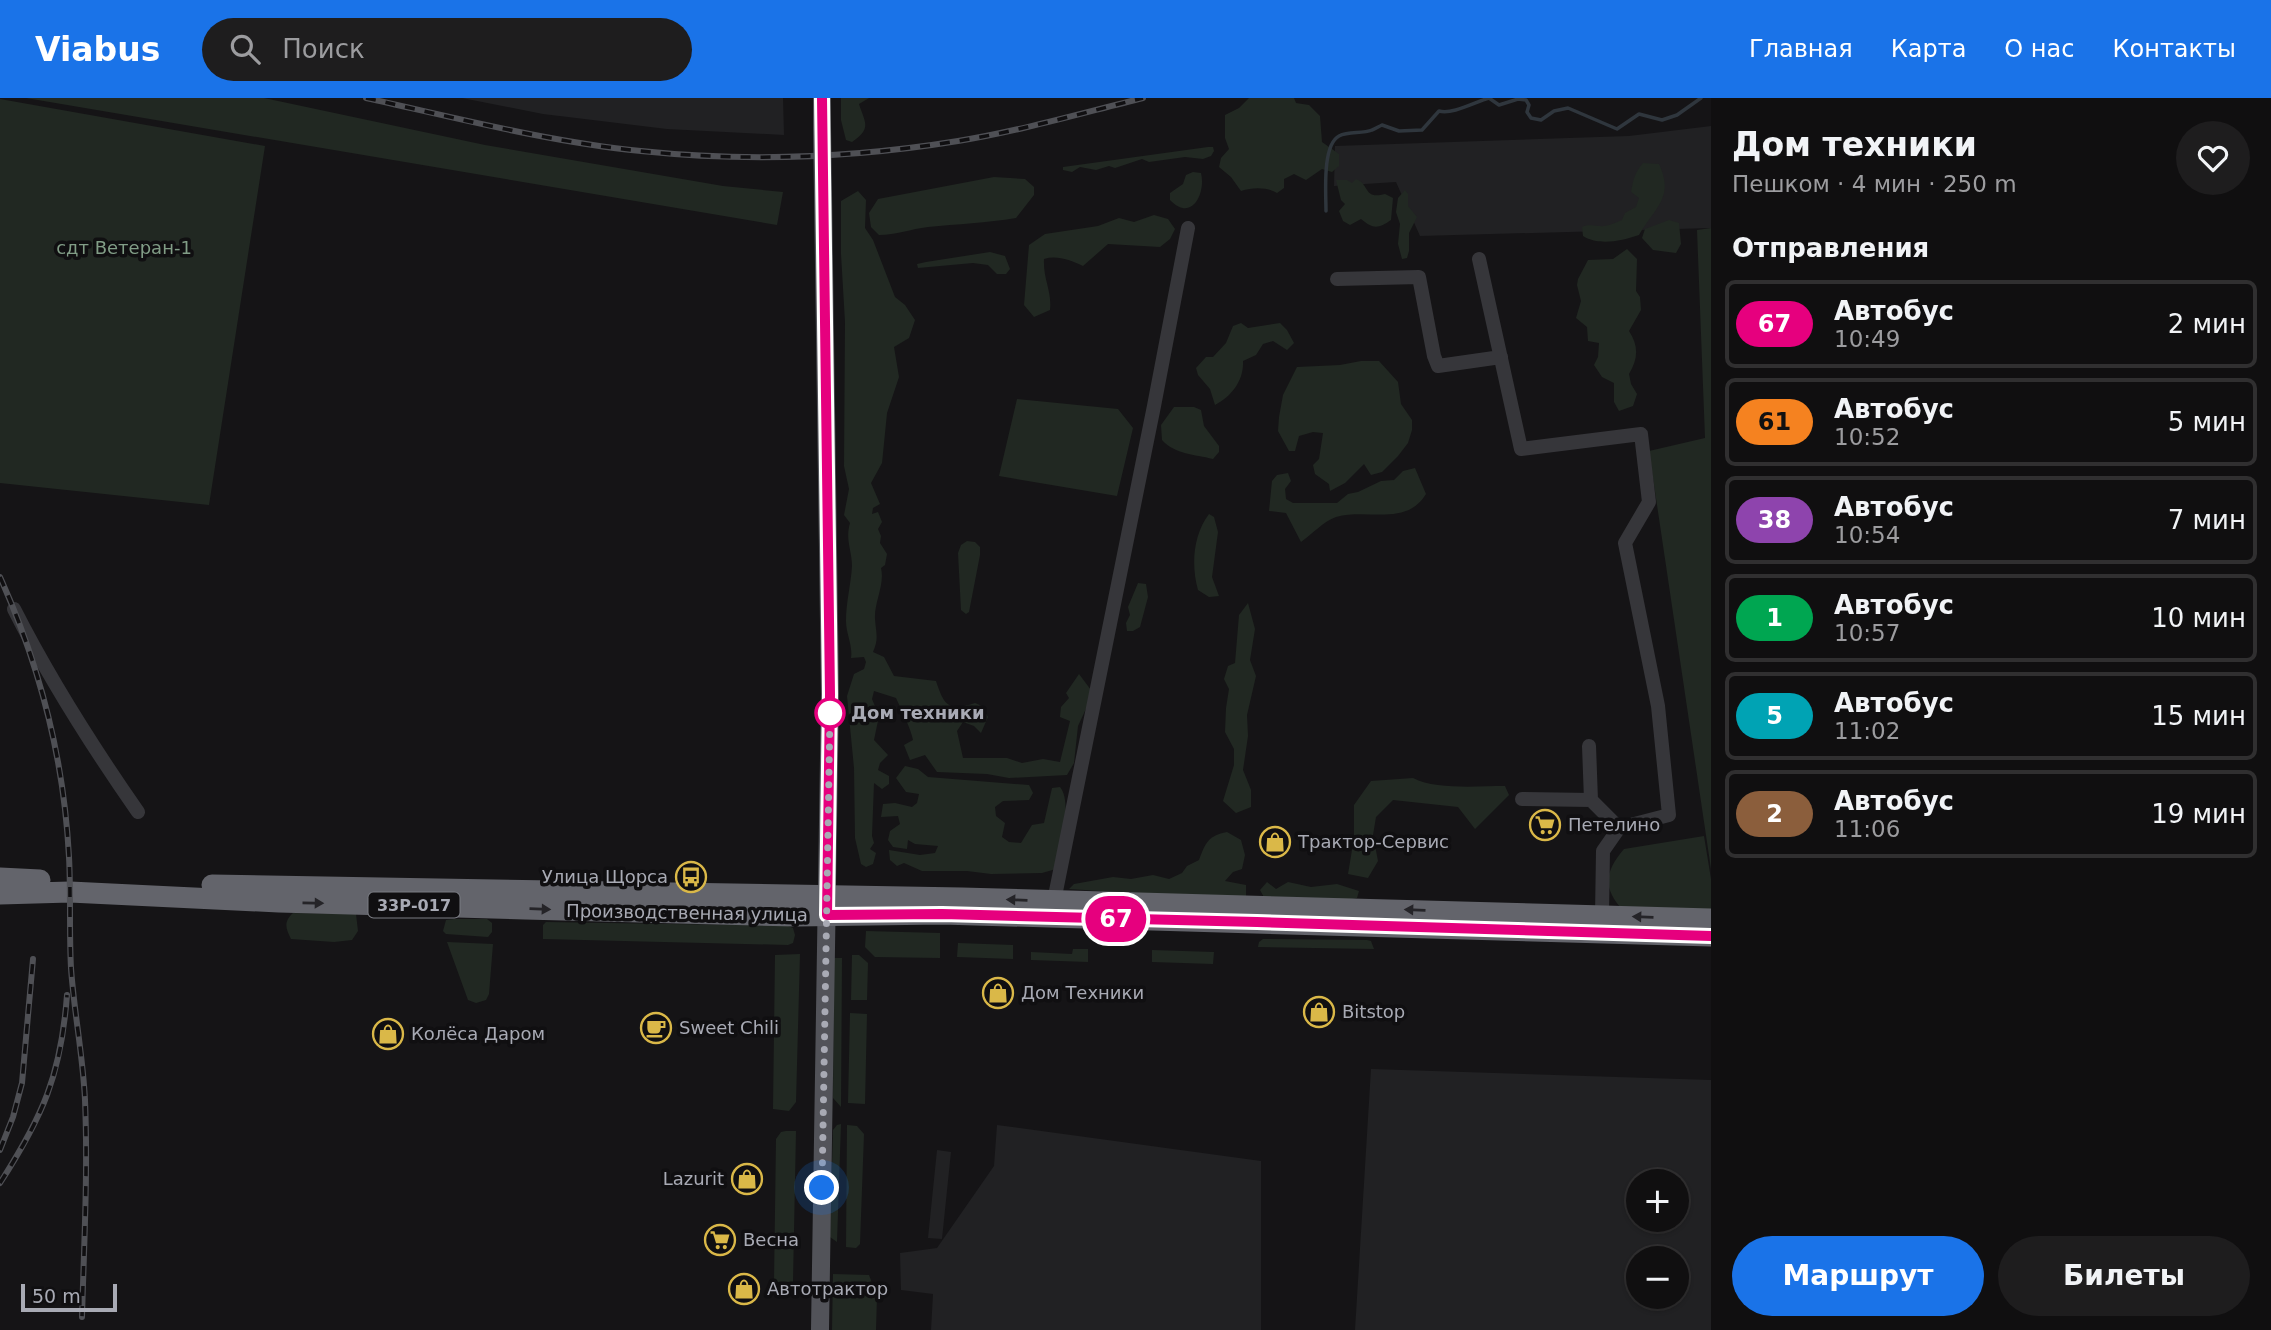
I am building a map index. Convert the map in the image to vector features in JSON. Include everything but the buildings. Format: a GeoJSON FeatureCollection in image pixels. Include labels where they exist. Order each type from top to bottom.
{"type":"FeatureCollection","features":[{"type":"Feature","properties":{"kind":"highway","name":"Производственная улица"},"geometry":{"type":"LineString","coordinates":[[0,878],[827,906],[942,914],[1711,936]]}},
{"type":"Feature","properties":{"kind":"highway","name":"Производственная улица"},"geometry":{"type":"LineString","coordinates":[[0,894],[70,892],[279,902],[827,906],[1054,901],[1711,919]]}},
{"type":"Feature","properties":{"kind":"main road"},"geometry":{"type":"LineString","coordinates":[[820,1330],[830,694],[822,98]]}},
{"type":"Feature","properties":{"kind":"street"},"geometry":{"type":"LineString","coordinates":[[1054,901],[1188,228]]}},
{"type":"Feature","properties":{"kind":"street"},"geometry":{"type":"LineString","coordinates":[[1479,259],[1521,449],[1641,434],[1649,502],[1625,543],[1658,706],[1669,815],[1619,828],[1603,851],[1602,915]]}},
{"type":"Feature","properties":{"kind":"street"},"geometry":{"type":"LineString","coordinates":[[1337,279],[1419,277],[1431,344],[1438,366],[1501,357]]}},
{"type":"Feature","properties":{"kind":"street"},"geometry":{"type":"LineString","coordinates":[[14,609],[49,677],[138,812]]}},
{"type":"Feature","properties":{"kind":"street"},"geometry":{"type":"LineString","coordinates":[[1589,746],[1591,800],[1619,828]]}},
{"type":"Feature","properties":{"kind":"street"},"geometry":{"type":"LineString","coordinates":[[1522,799],[1591,800]]}},
{"type":"Feature","properties":{"kind":"shaded area"},"geometry":{"type":"Polygon","coordinates":[[[462,98],[783,98],[784,135],[667,129],[543,114],[462,98]]]}},
{"type":"Feature","properties":{"kind":"shaded area"},"geometry":{"type":"Polygon","coordinates":[[[1711,126],[1711,228],[1420,236],[1396,182],[1334,186],[1335,146],[1629,136],[1711,126]]]}},
{"type":"Feature","properties":{"kind":"shaded area"},"geometry":{"type":"Polygon","coordinates":[[[1371,1069],[1711,1080],[1711,1330],[1355,1330],[1371,1069]]]}},
{"type":"Feature","properties":{"kind":"shaded area"},"geometry":{"type":"Polygon","coordinates":[[[997,1125],[1261,1161],[1261,1330],[931,1330],[933,1294],[901,1290],[900,1253],[937,1248],[994,1166],[997,1125]]]}},
{"type":"Feature","properties":{"kind":"shaded area"},"geometry":{"type":"Polygon","coordinates":[[[937,1150],[951,1152],[942,1239],[928,1238],[937,1150]]]}},
{"type":"Feature","properties":{"kind":"green space"},"geometry":{"type":"Polygon","coordinates":[[[26,98],[264,98],[485,145],[723,186],[783,192],[777,225],[26,98]]]}},
{"type":"Feature","properties":{"kind":"green space"},"geometry":{"type":"Polygon","coordinates":[[[841,98],[869,98],[859,104],[865,129],[852,142],[846,140],[841,120],[841,98]]]}},
{"type":"Feature","properties":{"kind":"green space"},"geometry":{"type":"Polygon","coordinates":[[[1249,98],[1294,98],[1296,103],[1309,105],[1320,116],[1322,142],[1339,154],[1339,166],[1332,172],[1322,169],[1306,180],[1294,174],[1284,179],[1284,188],[1277,193],[1260,188],[1241,191],[1219,167],[1221,158],[1229,149],[1225,138],[1225,115],[1239,108],[1249,98]]]}},
{"type":"Feature","properties":{"kind":"green space","name":"сдт Ветеран-1"},"geometry":{"type":"Polygon","coordinates":[[[0,99],[265,146],[209,505],[0,483],[0,99]]]}},
{"type":"Feature","properties":{"kind":"green space"},"geometry":{"type":"Polygon","coordinates":[[[1213,147],[1214,151],[1211,156],[1203,159],[1185,157],[1149,162],[1142,159],[1115,168],[1109,166],[1096,170],[1080,167],[1072,172],[1063,170],[1063,167],[1213,147]]]}},
{"type":"Feature","properties":{"kind":"green space"},"geometry":{"type":"Polygon","coordinates":[[[1643,163],[1659,164],[1665,186],[1661,202],[1639,235],[1603,242],[1583,236],[1582,227],[1614,223],[1622,220],[1625,213],[1636,207],[1639,198],[1631,192],[1635,176],[1643,163]]]}},
{"type":"Feature","properties":{"kind":"green space"},"geometry":{"type":"Polygon","coordinates":[[[1201,173],[1202,181],[1196,203],[1185,208],[1178,206],[1170,200],[1170,193],[1183,184],[1186,175],[1201,173]]]}},
{"type":"Feature","properties":{"kind":"green space"},"geometry":{"type":"Polygon","coordinates":[[[994,177],[1025,179],[1034,187],[1034,195],[1016,218],[928,227],[885,235],[879,235],[871,227],[869,213],[878,199],[994,177]]]}},
{"type":"Feature","properties":{"kind":"green space"},"geometry":{"type":"Polygon","coordinates":[[[1356,179],[1373,195],[1385,194],[1393,198],[1391,220],[1376,227],[1361,219],[1350,225],[1343,221],[1339,211],[1345,204],[1341,200],[1336,180],[1352,183],[1356,179]]]}},
{"type":"Feature","properties":{"kind":"green space"},"geometry":{"type":"Polygon","coordinates":[[[1405,190],[1408,194],[1408,206],[1417,217],[1409,233],[1407,258],[1402,259],[1398,244],[1400,224],[1396,212],[1398,198],[1405,190]]]}},
{"type":"Feature","properties":{"kind":"green space"},"geometry":{"type":"Polygon","coordinates":[[[858,191],[866,200],[865,228],[873,240],[895,297],[905,305],[915,320],[909,338],[894,347],[899,377],[887,413],[882,463],[871,483],[880,504],[873,508],[872,514],[878,512],[882,522],[878,529],[880,543],[887,554],[885,565],[881,568],[882,581],[875,613],[877,640],[873,652],[884,657],[894,676],[936,681],[948,704],[959,707],[975,703],[982,706],[988,717],[981,733],[974,726],[963,722],[957,731],[963,758],[1007,758],[1022,763],[1043,759],[1060,762],[1070,721],[1060,717],[1061,707],[1069,698],[1066,693],[1079,674],[1091,690],[1091,698],[1078,726],[1074,763],[1067,775],[1009,778],[987,774],[937,772],[925,755],[910,760],[904,745],[913,740],[896,698],[874,691],[872,699],[879,716],[874,740],[888,755],[880,763],[878,770],[889,776],[889,784],[882,789],[874,783],[874,843],[870,849],[876,853],[873,864],[866,867],[861,864],[855,838],[854,768],[847,696],[854,674],[864,669],[866,662],[864,657],[851,658],[846,621],[852,566],[848,540],[850,523],[844,515],[849,489],[844,466],[845,322],[841,201],[858,191]]]}},
{"type":"Feature","properties":{"kind":"green space"},"geometry":{"type":"Polygon","coordinates":[[[1154,215],[1168,219],[1175,229],[1170,239],[1160,247],[1108,244],[1083,266],[1059,258],[1044,259],[1050,310],[1034,317],[1024,305],[1029,245],[1045,234],[1098,226],[1119,218],[1134,222],[1154,215]]]}},
{"type":"Feature","properties":{"kind":"green space"},"geometry":{"type":"Polygon","coordinates":[[[1669,220],[1679,223],[1681,244],[1676,253],[1653,250],[1642,238],[1645,229],[1669,220]]]}},
{"type":"Feature","properties":{"kind":"green space"},"geometry":{"type":"Polygon","coordinates":[[[1711,228],[1711,869],[1649,451],[1705,438],[1697,230],[1711,228]]]}},
{"type":"Feature","properties":{"kind":"green space"},"geometry":{"type":"Polygon","coordinates":[[[1627,249],[1637,259],[1636,291],[1640,297],[1641,310],[1629,331],[1636,353],[1629,374],[1637,394],[1633,406],[1619,411],[1614,402],[1614,383],[1602,377],[1594,365],[1598,357],[1599,343],[1588,341],[1587,327],[1576,318],[1581,301],[1577,285],[1588,260],[1613,259],[1627,249]]]}},
{"type":"Feature","properties":{"kind":"green space"},"geometry":{"type":"Polygon","coordinates":[[[990,252],[1005,256],[1010,269],[1006,274],[997,274],[988,265],[973,263],[918,268],[917,264],[926,262],[990,252]]]}},
{"type":"Feature","properties":{"kind":"green space"},"geometry":{"type":"Polygon","coordinates":[[[1241,323],[1248,328],[1280,323],[1294,343],[1287,350],[1273,341],[1263,344],[1256,355],[1243,361],[1236,387],[1215,405],[1210,389],[1198,375],[1196,368],[1206,357],[1213,357],[1226,343],[1233,326],[1241,323]]]}},
{"type":"Feature","properties":{"kind":"green space"},"geometry":{"type":"Polygon","coordinates":[[[1379,361],[1398,382],[1401,404],[1412,420],[1412,430],[1408,443],[1382,472],[1371,475],[1364,464],[1345,483],[1330,491],[1329,484],[1315,474],[1313,465],[1319,459],[1323,433],[1313,432],[1299,436],[1295,451],[1289,451],[1278,431],[1283,395],[1297,367],[1379,361]]]}},
{"type":"Feature","properties":{"kind":"green space"},"geometry":{"type":"Polygon","coordinates":[[[1017,399],[1118,409],[1133,428],[1117,496],[999,476],[1017,399]]]}},
{"type":"Feature","properties":{"kind":"green space"},"geometry":{"type":"Polygon","coordinates":[[[1174,407],[1194,407],[1201,410],[1204,426],[1219,446],[1219,452],[1213,459],[1179,451],[1162,440],[1161,425],[1174,407]]]}},
{"type":"Feature","properties":{"kind":"green space"},"geometry":{"type":"Polygon","coordinates":[[[1415,468],[1426,494],[1418,504],[1397,513],[1336,517],[1301,542],[1286,513],[1269,511],[1272,481],[1277,475],[1288,473],[1291,481],[1285,489],[1286,499],[1293,503],[1337,503],[1348,494],[1381,481],[1394,480],[1403,471],[1415,468]]]}},
{"type":"Feature","properties":{"kind":"green space"},"geometry":{"type":"Polygon","coordinates":[[[1209,514],[1214,517],[1218,532],[1212,577],[1219,596],[1209,597],[1198,590],[1194,561],[1200,531],[1209,514]]]}},
{"type":"Feature","properties":{"kind":"green space"},"geometry":{"type":"Polygon","coordinates":[[[967,541],[975,542],[980,547],[980,555],[969,612],[966,614],[961,610],[958,553],[961,545],[967,541]]]}},
{"type":"Feature","properties":{"kind":"green space"},"geometry":{"type":"Polygon","coordinates":[[[1138,583],[1146,584],[1148,597],[1140,627],[1127,631],[1126,623],[1130,615],[1128,607],[1138,583]]]}},
{"type":"Feature","properties":{"kind":"green space"},"geometry":{"type":"Polygon","coordinates":[[[1248,603],[1255,629],[1250,660],[1256,676],[1247,715],[1248,736],[1243,770],[1251,790],[1251,807],[1236,813],[1223,801],[1234,765],[1234,749],[1225,732],[1229,689],[1224,679],[1228,666],[1235,663],[1239,615],[1248,603]]]}},
{"type":"Feature","properties":{"kind":"green space"},"geometry":{"type":"Polygon","coordinates":[[[905,766],[918,769],[928,777],[1029,785],[1033,793],[1029,800],[1003,801],[995,807],[996,816],[1005,823],[1002,837],[1009,842],[1021,843],[1032,825],[1044,823],[1052,788],[1060,787],[1064,794],[1066,814],[1056,869],[1042,873],[991,874],[922,871],[904,863],[897,866],[890,860],[889,850],[920,855],[935,853],[938,846],[915,844],[908,840],[907,849],[893,847],[888,840],[890,831],[900,824],[898,816],[881,817],[883,804],[895,803],[912,807],[917,803],[919,794],[906,792],[896,778],[905,766]]]}},
{"type":"Feature","properties":{"kind":"green space"},"geometry":{"type":"Polygon","coordinates":[[[1413,778],[1445,786],[1505,786],[1509,795],[1475,829],[1458,807],[1393,800],[1376,817],[1373,835],[1378,861],[1368,878],[1348,874],[1354,838],[1354,805],[1371,781],[1413,778]]]}},
{"type":"Feature","properties":{"kind":"green space"},"geometry":{"type":"Polygon","coordinates":[[[1227,832],[1241,840],[1245,855],[1242,869],[1233,872],[1225,881],[1246,885],[1246,899],[1110,896],[1100,891],[1069,889],[1074,884],[1113,877],[1131,879],[1153,875],[1169,879],[1199,860],[1206,844],[1212,838],[1227,832]]]}},
{"type":"Feature","properties":{"kind":"green space"},"geometry":{"type":"Polygon","coordinates":[[[1704,836],[1711,879],[1711,913],[1623,910],[1616,902],[1608,880],[1613,865],[1624,849],[1704,836]]]}},
{"type":"Feature","properties":{"kind":"green space"},"geometry":{"type":"Polygon","coordinates":[[[1267,882],[1276,889],[1288,882],[1311,887],[1337,884],[1359,891],[1357,898],[1337,902],[1266,901],[1260,890],[1267,882]]]}},
{"type":"Feature","properties":{"kind":"green space"},"geometry":{"type":"Polygon","coordinates":[[[293,913],[356,914],[358,931],[352,940],[334,942],[291,939],[286,926],[293,913]]]}},
{"type":"Feature","properties":{"kind":"green space"},"geometry":{"type":"Polygon","coordinates":[[[487,919],[492,923],[492,932],[488,937],[446,934],[443,931],[446,920],[487,919]]]}},
{"type":"Feature","properties":{"kind":"green space"},"geometry":{"type":"Polygon","coordinates":[[[546,922],[788,926],[793,928],[795,935],[793,943],[788,945],[543,939],[543,925],[546,922]]]}},
{"type":"Feature","properties":{"kind":"green space"},"geometry":{"type":"Polygon","coordinates":[[[866,931],[940,933],[940,958],[875,957],[865,947],[866,931]]]}},
{"type":"Feature","properties":{"kind":"green space"},"geometry":{"type":"Polygon","coordinates":[[[1263,939],[1367,940],[1371,941],[1374,949],[1258,947],[1263,939]]]}},
{"type":"Feature","properties":{"kind":"green space"},"geometry":{"type":"Polygon","coordinates":[[[447,942],[493,944],[489,994],[486,1000],[476,1003],[468,1000],[447,942]]]}},
{"type":"Feature","properties":{"kind":"green space"},"geometry":{"type":"Polygon","coordinates":[[[958,943],[1013,945],[1013,959],[957,957],[958,943]]]}},
{"type":"Feature","properties":{"kind":"green space"},"geometry":{"type":"Polygon","coordinates":[[[1073,949],[1088,949],[1088,962],[1031,960],[1031,952],[1072,954],[1073,949]]]}},
{"type":"Feature","properties":{"kind":"green space"},"geometry":{"type":"Polygon","coordinates":[[[1152,950],[1214,952],[1213,964],[1152,962],[1152,950]]]}},
{"type":"Feature","properties":{"kind":"green space"},"geometry":{"type":"Polygon","coordinates":[[[800,954],[796,1102],[789,1111],[773,1109],[775,955],[800,954]]]}},
{"type":"Feature","properties":{"kind":"green space"},"geometry":{"type":"Polygon","coordinates":[[[852,955],[859,955],[868,963],[867,1000],[851,1000],[852,955]]]}},
{"type":"Feature","properties":{"kind":"green space"},"geometry":{"type":"Polygon","coordinates":[[[834,958],[842,958],[841,1107],[833,1098],[834,958]]]}},
{"type":"Feature","properties":{"kind":"green space"},"geometry":{"type":"Polygon","coordinates":[[[850,1013],[867,1014],[865,1104],[848,1103],[850,1013]]]}},
{"type":"Feature","properties":{"kind":"green space"},"geometry":{"type":"Polygon","coordinates":[[[841,1124],[837,1242],[830,1237],[833,1130],[841,1124]]]}},
{"type":"Feature","properties":{"kind":"green space"},"geometry":{"type":"Polygon","coordinates":[[[847,1125],[857,1126],[864,1134],[860,1244],[856,1248],[846,1247],[847,1125]]]}},
{"type":"Feature","properties":{"kind":"green space"},"geometry":{"type":"Polygon","coordinates":[[[796,1131],[793,1282],[774,1282],[776,1139],[781,1132],[796,1131]]]}},
{"type":"Feature","properties":{"kind":"green space"},"geometry":{"type":"Polygon","coordinates":[[[833,1274],[869,1275],[877,1296],[876,1330],[832,1330],[833,1274]]]}},
{"type":"Feature","properties":{"kind":"waterway"},"geometry":{"type":"LineString","coordinates":[[1326,211],[1327,159],[1334,141],[1343,134],[1368,131],[1382,125],[1399,131],[1422,130],[1439,111],[1457,110],[1489,98],[1499,105],[1518,99],[1526,100],[1529,105],[1527,112],[1531,118],[1541,120],[1554,111],[1568,108],[1617,129],[1639,114],[1662,120],[1677,115],[1701,98]]}},
{"type":"Feature","properties":{"kind":"railway"},"geometry":{"type":"LineString","coordinates":[[366,98],[572,142],[641,151],[760,157],[840,155],[958,141],[1028,127],[1143,98]]}},
{"type":"Feature","properties":{"kind":"railway"},"geometry":{"type":"LineString","coordinates":[[0,577],[27,645],[48,714],[66,820],[70,871],[71,968],[85,1100],[86,1181],[82,1317]]}},
{"type":"Feature","properties":{"kind":"railway"},"geometry":{"type":"LineString","coordinates":[[0,1150],[22,1083],[33,959]]}},
{"type":"Feature","properties":{"kind":"railway"},"geometry":{"type":"LineString","coordinates":[[0,1183],[39,1115],[55,1072],[67,995]]}},
{"type":"Feature","properties":{"kind":"bus line","name":"67"},"geometry":{"type":"LineString","coordinates":[[822,98],[830,694],[827,915],[942,914],[1711,936]]}},
{"type":"Feature","properties":{"kind":"place","name":"Дом техники"},"geometry":{"type":"Point","coordinates":[830,713]}},
{"type":"Feature","properties":{"kind":"place","name":"Петелино"},"geometry":{"type":"Point","coordinates":[1545,825]}},
{"type":"Feature","properties":{"kind":"place","name":"Трактор-Сервис"},"geometry":{"type":"Point","coordinates":[1275,842]}},
{"type":"Feature","properties":{"kind":"place","name":"Улица Щорса"},"geometry":{"type":"Point","coordinates":[691,877]}},
{"type":"Feature","properties":{"kind":"place","name":"Дом Техники"},"geometry":{"type":"Point","coordinates":[998,993]}},
{"type":"Feature","properties":{"kind":"place","name":"Bitstop"},"geometry":{"type":"Point","coordinates":[1319,1012]}},
{"type":"Feature","properties":{"kind":"place","name":"Sweet Chili"},"geometry":{"type":"Point","coordinates":[656,1028]}},
{"type":"Feature","properties":{"kind":"place","name":"Колёса Даром"},"geometry":{"type":"Point","coordinates":[388,1034]}},
{"type":"Feature","properties":{"kind":"place","name":"Lazurit"},"geometry":{"type":"Point","coordinates":[747,1179]}},
{"type":"Feature","properties":{"kind":"place","name":"Весна"},"geometry":{"type":"Point","coordinates":[720,1240]}},
{"type":"Feature","properties":{"kind":"place","name":"Автотрактор"},"geometry":{"type":"Point","coordinates":[744,1289]}},
{"type":"Feature","properties":{"kind":"route"},"geometry":{"type":"LineString","coordinates":[[822,1188],[830,713]]}}]}
